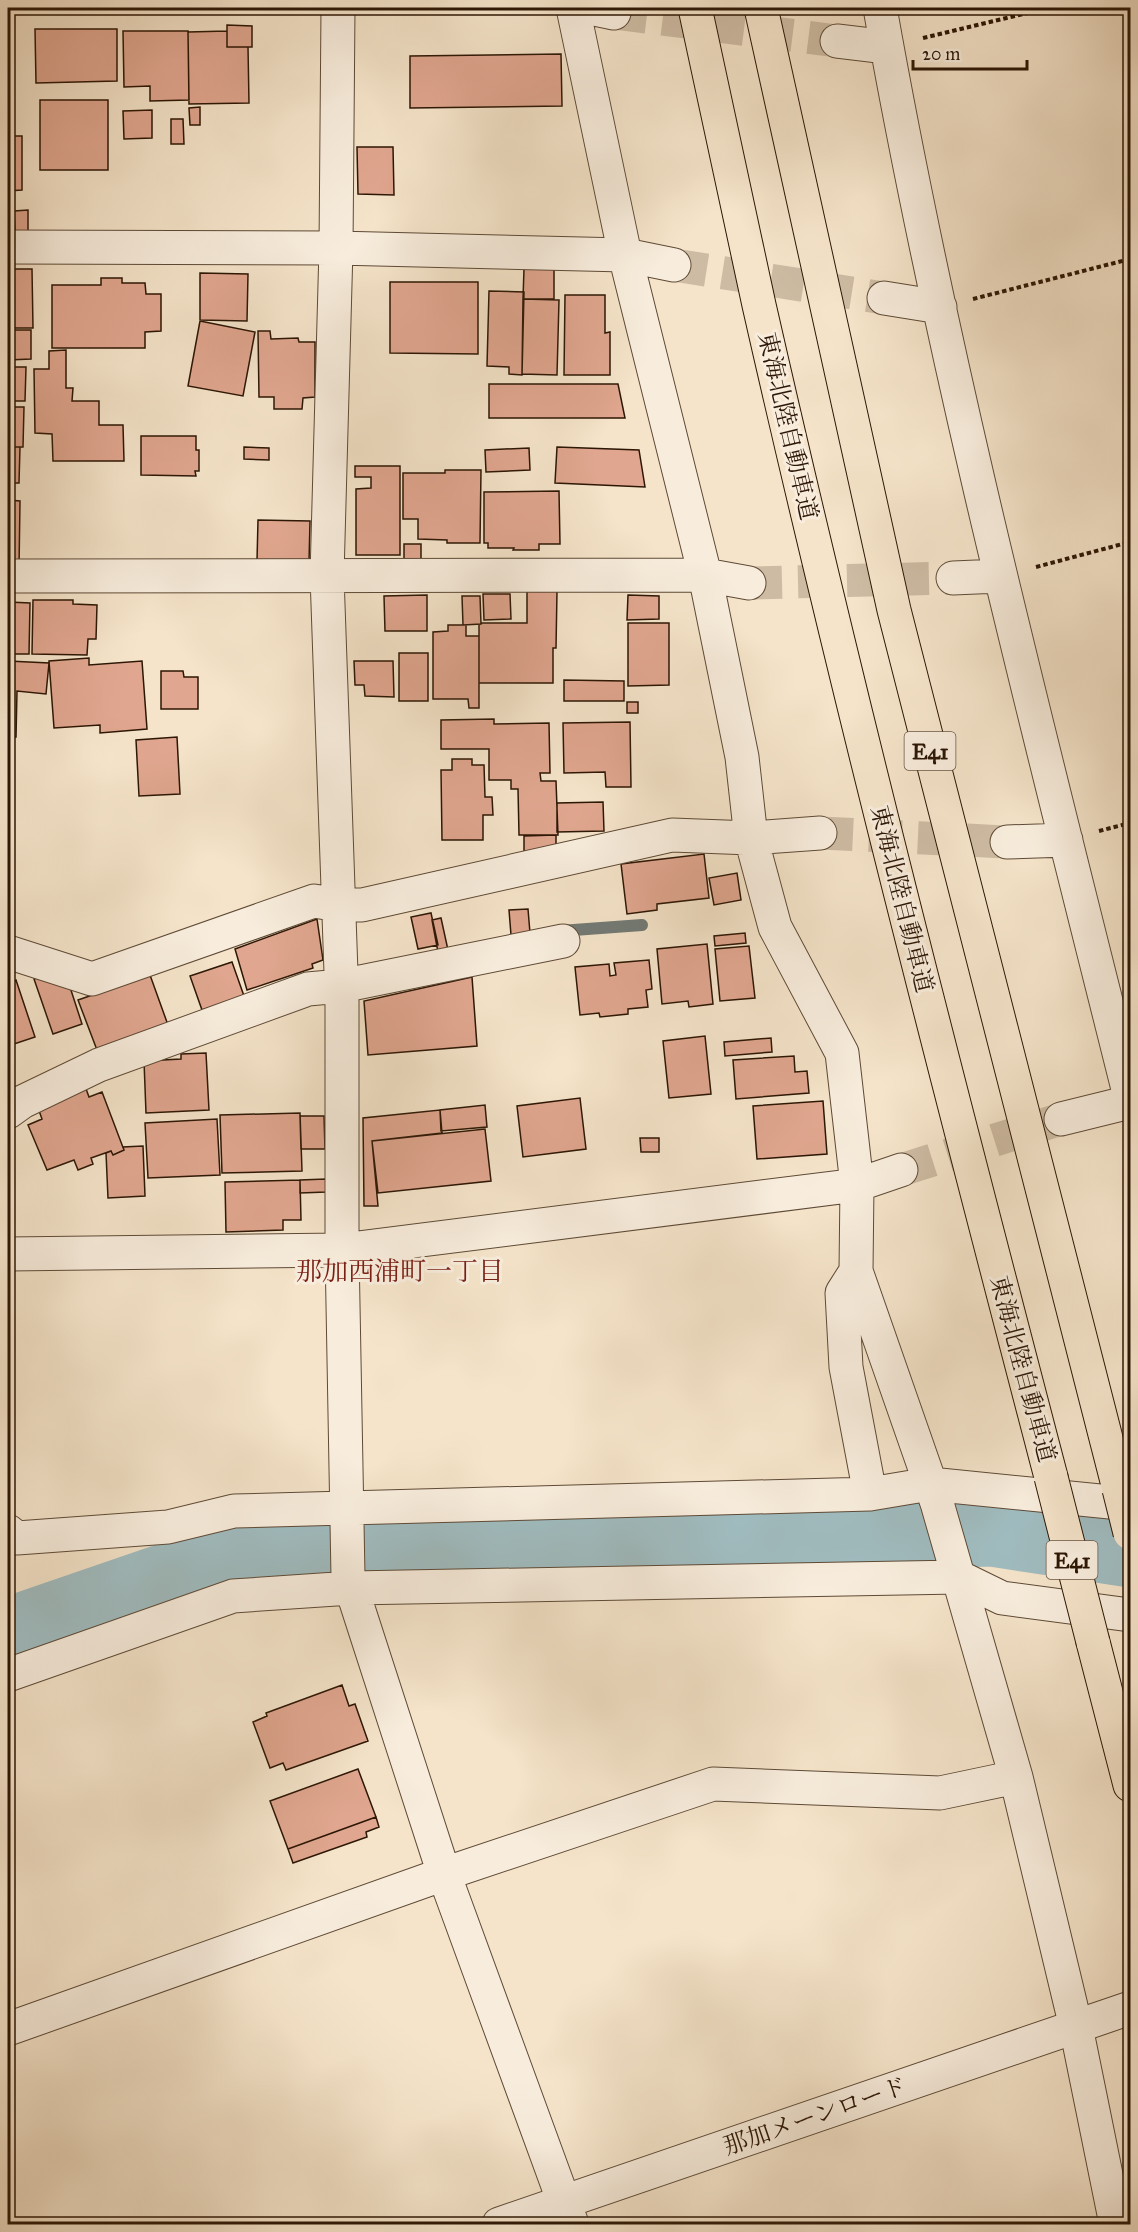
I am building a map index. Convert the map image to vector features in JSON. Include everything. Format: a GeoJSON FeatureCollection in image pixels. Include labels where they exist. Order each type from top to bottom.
{"type":"FeatureCollection","features":[{"type":"Feature","properties":{"kind":"highway","name":"東海北陸自動車道"},"geometry":{"type":"LineString","coordinates":[[695,8],[759,303],[836,632],[929,1011],[1131,1785]]}},
{"type":"Feature","properties":{"kind":"highway","name":"E41"},"geometry":{"type":"LineString","coordinates":[[761,8],[894,610],[1125,1497],[1131,1533]]}},
{"type":"Feature","properties":{"kind":"street"},"geometry":{"type":"LineString","coordinates":[[338,8],[336,248],[327,576],[341,986],[342,1250],[349,1583],[444,1874],[568,2213]]}},
{"type":"Feature","properties":{"kind":"street"},"geometry":{"type":"LineString","coordinates":[[573,8],[625,255],[705,575],[742,757],[751,838],[775,927],[842,1053],[857,1185],[856,1271],[933,1494],[1016,1777],[1076,2027],[1116,2224]]}},
{"type":"Feature","properties":{"kind":"street"},"geometry":{"type":"LineString","coordinates":[[880,8],[940,307],[1000,576],[1131,1097]]}},
{"type":"Feature","properties":{"kind":"street"},"geometry":{"type":"LineString","coordinates":[[837,41],[887,47]]}},
{"type":"Feature","properties":{"kind":"street"},"geometry":{"type":"LineString","coordinates":[[8,247],[336,248],[625,255],[674,266]]}},
{"type":"Feature","properties":{"kind":"street"},"geometry":{"type":"LineString","coordinates":[[884,298],[940,307]]}},
{"type":"Feature","properties":{"kind":"street"},"geometry":{"type":"LineString","coordinates":[[8,576],[705,575],[749,583]]}},
{"type":"Feature","properties":{"kind":"street"},"geometry":{"type":"LineString","coordinates":[[953,578],[1000,576]]}},
{"type":"Feature","properties":{"kind":"street"},"geometry":{"type":"LineString","coordinates":[[8,952],[92,979],[315,901],[339,905],[362,905],[672,835],[751,838],[820,834]]}},
{"type":"Feature","properties":{"kind":"street"},"geometry":{"type":"LineString","coordinates":[[1007,842],[1066,840]]}},
{"type":"Feature","properties":{"kind":"street"},"geometry":{"type":"LineString","coordinates":[[8,1112],[22,1101],[99,1065],[308,989],[341,986],[563,941]]}},
{"type":"Feature","properties":{"kind":"street"},"geometry":{"type":"LineString","coordinates":[[1061,1119],[1131,1102]]}},
{"type":"Feature","properties":{"kind":"street"},"geometry":{"type":"LineString","coordinates":[[8,1254],[342,1250],[857,1185],[901,1170]]}},
{"type":"Feature","properties":{"kind":"street"},"geometry":{"type":"LineString","coordinates":[[856,1271],[842,1293],[846,1367],[870,1494]]}},
{"type":"Feature","properties":{"kind":"street"},"geometry":{"type":"LineString","coordinates":[[8,1531],[17,1538],[168,1527],[234,1511],[347,1516],[870,1494],[1125,1497]]}},
{"type":"Feature","properties":{"kind":"street"},"geometry":{"type":"LineString","coordinates":[[8,1675],[232,1596],[349,1583],[957,1570],[1002,1598],[1131,1615]]}},
{"type":"Feature","properties":{"kind":"street"},"geometry":{"type":"LineString","coordinates":[[8,2029],[444,1874],[713,1784],[940,1793],[1016,1777]]}},
{"type":"Feature","properties":{"kind":"street","name":"那加メーンロード"},"geometry":{"type":"LineString","coordinates":[[499,2224],[568,2213],[1131,2008]]}},
{"type":"Feature","properties":{"kind":"path"},"geometry":{"type":"LineString","coordinates":[[887,47],[1048,8]]}},
{"type":"Feature","properties":{"kind":"path"},"geometry":{"type":"LineString","coordinates":[[940,307],[1131,259]]}},
{"type":"Feature","properties":{"kind":"path"},"geometry":{"type":"LineString","coordinates":[[1000,576],[1131,542]]}},
{"type":"Feature","properties":{"kind":"building"},"geometry":{"type":"Polygon","coordinates":[[[227,25],[252,26],[252,47],[227,47],[227,25]]]}},
{"type":"Feature","properties":{"kind":"building"},"geometry":{"type":"Polygon","coordinates":[[[35,29],[117,29],[117,81],[36,83],[35,29]]]}},
{"type":"Feature","properties":{"kind":"building"},"geometry":{"type":"Polygon","coordinates":[[[123,31],[188,31],[189,100],[150,101],[150,86],[124,87],[123,31]]]}},
{"type":"Feature","properties":{"kind":"building"},"geometry":{"type":"Polygon","coordinates":[[[227,31],[227,47],[248,47],[249,103],[189,104],[188,32],[227,31]]]}},
{"type":"Feature","properties":{"kind":"building"},"geometry":{"type":"Polygon","coordinates":[[[561,54],[562,106],[410,108],[410,56],[561,54]]]}},
{"type":"Feature","properties":{"kind":"building"},"geometry":{"type":"Polygon","coordinates":[[[40,100],[108,100],[108,170],[40,170],[40,100]]]}},
{"type":"Feature","properties":{"kind":"building"},"geometry":{"type":"Polygon","coordinates":[[[200,107],[200,125],[190,125],[189,108],[200,107]]]}},
{"type":"Feature","properties":{"kind":"building"},"geometry":{"type":"Polygon","coordinates":[[[152,110],[152,138],[124,139],[123,111],[152,110]]]}},
{"type":"Feature","properties":{"kind":"building"},"geometry":{"type":"Polygon","coordinates":[[[171,119],[183,119],[184,144],[171,144],[171,119]]]}},
{"type":"Feature","properties":{"kind":"building"},"geometry":{"type":"Polygon","coordinates":[[[8,136],[22,136],[22,190],[8,191],[8,136]]]}},
{"type":"Feature","properties":{"kind":"building"},"geometry":{"type":"Polygon","coordinates":[[[357,147],[393,147],[394,195],[358,194],[357,147]]]}},
{"type":"Feature","properties":{"kind":"building"},"geometry":{"type":"Polygon","coordinates":[[[28,210],[28,231],[15,231],[14,211],[28,210]]]}},
{"type":"Feature","properties":{"kind":"building"},"geometry":{"type":"Polygon","coordinates":[[[8,269],[32,269],[33,328],[8,328],[8,269]]]}},
{"type":"Feature","properties":{"kind":"building"},"geometry":{"type":"Polygon","coordinates":[[[524,269],[554,269],[554,299],[523,299],[524,269]]]}},
{"type":"Feature","properties":{"kind":"building"},"geometry":{"type":"Polygon","coordinates":[[[200,273],[248,274],[247,321],[200,320],[200,273]]]}},
{"type":"Feature","properties":{"kind":"building"},"geometry":{"type":"Polygon","coordinates":[[[101,278],[122,278],[122,283],[145,283],[146,294],[161,294],[161,331],[145,332],[145,348],[52,348],[52,285],[101,285],[101,278]]]}},
{"type":"Feature","properties":{"kind":"building"},"geometry":{"type":"Polygon","coordinates":[[[390,282],[478,282],[478,354],[390,353],[390,282]]]}},
{"type":"Feature","properties":{"kind":"building"},"geometry":{"type":"Polygon","coordinates":[[[489,291],[524,292],[522,375],[509,374],[509,367],[487,366],[489,291]]]}},
{"type":"Feature","properties":{"kind":"building"},"geometry":{"type":"Polygon","coordinates":[[[565,295],[605,295],[605,333],[610,332],[610,375],[564,375],[565,295]]]}},
{"type":"Feature","properties":{"kind":"building"},"geometry":{"type":"Polygon","coordinates":[[[523,299],[559,300],[557,375],[522,374],[523,299]]]}},
{"type":"Feature","properties":{"kind":"building"},"geometry":{"type":"Polygon","coordinates":[[[200,321],[255,332],[243,396],[188,386],[200,321]]]}},
{"type":"Feature","properties":{"kind":"building"},"geometry":{"type":"Polygon","coordinates":[[[8,330],[31,330],[31,359],[8,360],[8,330]]]}},
{"type":"Feature","properties":{"kind":"building"},"geometry":{"type":"Polygon","coordinates":[[[258,331],[270,331],[271,339],[298,338],[299,342],[315,342],[315,397],[303,398],[302,409],[274,409],[274,397],[259,397],[258,331]]]}},
{"type":"Feature","properties":{"kind":"building"},"geometry":{"type":"Polygon","coordinates":[[[66,350],[66,388],[73,388],[72,401],[99,401],[99,425],[123,425],[124,461],[53,461],[52,434],[35,433],[34,369],[49,369],[49,351],[66,350]]]}},
{"type":"Feature","properties":{"kind":"building"},"geometry":{"type":"Polygon","coordinates":[[[8,367],[26,367],[25,401],[8,401],[8,367]]]}},
{"type":"Feature","properties":{"kind":"building"},"geometry":{"type":"Polygon","coordinates":[[[489,384],[618,384],[625,418],[489,418],[489,384]]]}},
{"type":"Feature","properties":{"kind":"building"},"geometry":{"type":"Polygon","coordinates":[[[8,407],[24,407],[23,447],[8,447],[8,407]]]}},
{"type":"Feature","properties":{"kind":"building"},"geometry":{"type":"Polygon","coordinates":[[[141,436],[196,436],[199,471],[195,471],[196,476],[141,475],[141,436]]]}},
{"type":"Feature","properties":{"kind":"building"},"geometry":{"type":"Polygon","coordinates":[[[8,447],[20,447],[19,483],[8,483],[8,447]]]}},
{"type":"Feature","properties":{"kind":"building"},"geometry":{"type":"Polygon","coordinates":[[[244,447],[269,448],[269,460],[244,459],[244,447]]]}},
{"type":"Feature","properties":{"kind":"building"},"geometry":{"type":"Polygon","coordinates":[[[557,447],[639,450],[645,487],[555,483],[557,447]]]}},
{"type":"Feature","properties":{"kind":"building"},"geometry":{"type":"Polygon","coordinates":[[[529,448],[530,470],[486,472],[485,450],[529,448]]]}},
{"type":"Feature","properties":{"kind":"building"},"geometry":{"type":"Polygon","coordinates":[[[355,466],[400,466],[400,555],[356,555],[356,489],[371,488],[371,477],[355,477],[355,466]]]}},
{"type":"Feature","properties":{"kind":"building"},"geometry":{"type":"Polygon","coordinates":[[[445,470],[481,470],[480,543],[447,543],[447,540],[418,539],[418,519],[403,519],[403,473],[445,473],[445,470]]]}},
{"type":"Feature","properties":{"kind":"building"},"geometry":{"type":"Polygon","coordinates":[[[559,491],[560,544],[539,544],[539,550],[513,550],[514,548],[488,548],[488,543],[484,543],[484,492],[559,491]]]}},
{"type":"Feature","properties":{"kind":"building"},"geometry":{"type":"Polygon","coordinates":[[[8,500],[20,501],[19,569],[8,568],[8,500]]]}},
{"type":"Feature","properties":{"kind":"building"},"geometry":{"type":"Polygon","coordinates":[[[258,520],[310,521],[309,562],[257,561],[258,520]]]}},
{"type":"Feature","properties":{"kind":"building"},"geometry":{"type":"Polygon","coordinates":[[[404,544],[421,544],[421,567],[404,567],[404,544]]]}},
{"type":"Feature","properties":{"kind":"building"},"geometry":{"type":"Polygon","coordinates":[[[527,590],[557,591],[553,683],[479,683],[479,625],[482,623],[527,623],[527,590]]]}},
{"type":"Feature","properties":{"kind":"building"},"geometry":{"type":"Polygon","coordinates":[[[483,594],[510,594],[511,619],[484,620],[483,594]]]}},
{"type":"Feature","properties":{"kind":"building"},"geometry":{"type":"Polygon","coordinates":[[[427,595],[427,631],[385,631],[384,596],[427,595]]]}},
{"type":"Feature","properties":{"kind":"building"},"geometry":{"type":"Polygon","coordinates":[[[628,595],[659,596],[659,619],[627,620],[628,595]]]}},
{"type":"Feature","properties":{"kind":"building"},"geometry":{"type":"Polygon","coordinates":[[[462,596],[480,596],[481,624],[463,625],[462,596]]]}},
{"type":"Feature","properties":{"kind":"building"},"geometry":{"type":"Polygon","coordinates":[[[33,600],[73,600],[73,604],[97,605],[96,639],[88,639],[87,655],[32,654],[33,600]]]}},
{"type":"Feature","properties":{"kind":"building"},"geometry":{"type":"Polygon","coordinates":[[[8,602],[30,603],[29,654],[8,654],[8,602]]]}},
{"type":"Feature","properties":{"kind":"building"},"geometry":{"type":"Polygon","coordinates":[[[628,623],[669,623],[669,685],[628,686],[628,623]]]}},
{"type":"Feature","properties":{"kind":"building"},"geometry":{"type":"Polygon","coordinates":[[[448,625],[466,625],[466,636],[479,636],[479,708],[469,708],[468,699],[433,699],[433,632],[448,631],[448,625]]]}},
{"type":"Feature","properties":{"kind":"building"},"geometry":{"type":"Polygon","coordinates":[[[399,653],[428,653],[428,701],[399,701],[399,653]]]}},
{"type":"Feature","properties":{"kind":"building"},"geometry":{"type":"Polygon","coordinates":[[[89,658],[89,665],[142,661],[147,729],[100,733],[100,725],[54,728],[49,661],[89,658]]]}},
{"type":"Feature","properties":{"kind":"building"},"geometry":{"type":"Polygon","coordinates":[[[8,661],[49,663],[46,694],[17,691],[16,737],[8,737],[8,661]]]}},
{"type":"Feature","properties":{"kind":"building"},"geometry":{"type":"Polygon","coordinates":[[[354,661],[393,661],[394,697],[365,696],[364,685],[355,685],[354,661]]]}},
{"type":"Feature","properties":{"kind":"building"},"geometry":{"type":"Polygon","coordinates":[[[161,671],[183,671],[184,677],[198,677],[198,709],[161,709],[161,671]]]}},
{"type":"Feature","properties":{"kind":"building"},"geometry":{"type":"Polygon","coordinates":[[[564,680],[624,681],[624,701],[564,701],[564,680]]]}},
{"type":"Feature","properties":{"kind":"building"},"geometry":{"type":"Polygon","coordinates":[[[627,702],[638,702],[638,713],[627,713],[627,702]]]}},
{"type":"Feature","properties":{"kind":"building"},"geometry":{"type":"Polygon","coordinates":[[[494,719],[494,724],[549,723],[550,773],[540,773],[541,781],[556,781],[558,835],[519,835],[518,789],[511,789],[511,780],[489,780],[489,749],[441,749],[441,720],[494,719]]]}},
{"type":"Feature","properties":{"kind":"building"},"geometry":{"type":"Polygon","coordinates":[[[630,722],[631,787],[606,787],[605,772],[564,773],[563,723],[630,722]]]}},
{"type":"Feature","properties":{"kind":"building"},"geometry":{"type":"Polygon","coordinates":[[[177,737],[180,794],[139,796],[136,740],[177,737]]]}},
{"type":"Feature","properties":{"kind":"building"},"geometry":{"type":"Polygon","coordinates":[[[8,750],[11,750],[11,786],[8,786],[8,750]]]}},
{"type":"Feature","properties":{"kind":"building"},"geometry":{"type":"Polygon","coordinates":[[[452,759],[472,759],[472,765],[484,765],[485,797],[492,797],[493,815],[483,815],[483,840],[442,840],[441,770],[452,770],[452,759]]]}},
{"type":"Feature","properties":{"kind":"building"},"geometry":{"type":"Polygon","coordinates":[[[8,786],[11,786],[11,820],[8,820],[8,786]]]}},
{"type":"Feature","properties":{"kind":"building"},"geometry":{"type":"Polygon","coordinates":[[[603,802],[604,831],[557,832],[557,803],[603,802]]]}},
{"type":"Feature","properties":{"kind":"building"},"geometry":{"type":"Polygon","coordinates":[[[8,820],[11,820],[10,853],[8,853],[8,820]]]}},
{"type":"Feature","properties":{"kind":"building"},"geometry":{"type":"Polygon","coordinates":[[[556,835],[556,847],[524,854],[524,836],[556,835]]]}},
{"type":"Feature","properties":{"kind":"building"},"geometry":{"type":"Polygon","coordinates":[[[8,853],[10,853],[10,886],[8,886],[8,853]]]}},
{"type":"Feature","properties":{"kind":"building"},"geometry":{"type":"Polygon","coordinates":[[[704,854],[709,898],[657,904],[657,910],[627,914],[621,864],[704,854]]]}},
{"type":"Feature","properties":{"kind":"building"},"geometry":{"type":"Polygon","coordinates":[[[737,873],[741,900],[714,905],[709,878],[737,873]]]}},
{"type":"Feature","properties":{"kind":"building"},"geometry":{"type":"Polygon","coordinates":[[[528,909],[530,933],[511,935],[509,910],[528,909]]]}},
{"type":"Feature","properties":{"kind":"building"},"geometry":{"type":"Polygon","coordinates":[[[431,913],[438,945],[418,949],[411,917],[431,913]]]}},
{"type":"Feature","properties":{"kind":"building"},"geometry":{"type":"Polygon","coordinates":[[[441,918],[448,950],[438,952],[432,920],[441,918]]]}},
{"type":"Feature","properties":{"kind":"building"},"geometry":{"type":"Polygon","coordinates":[[[317,919],[323,960],[312,964],[313,968],[247,990],[235,949],[317,919]]]}},
{"type":"Feature","properties":{"kind":"building"},"geometry":{"type":"Polygon","coordinates":[[[745,933],[746,943],[715,946],[714,936],[745,933]]]}},
{"type":"Feature","properties":{"kind":"building"},"geometry":{"type":"Polygon","coordinates":[[[707,944],[713,1004],[689,1007],[688,1001],[662,1004],[657,949],[707,944]]]}},
{"type":"Feature","properties":{"kind":"building"},"geometry":{"type":"Polygon","coordinates":[[[749,946],[755,998],[720,1001],[715,949],[749,946]]]}},
{"type":"Feature","properties":{"kind":"building"},"geometry":{"type":"Polygon","coordinates":[[[649,960],[652,989],[646,990],[648,1007],[628,1009],[628,1014],[600,1017],[599,1013],[580,1015],[575,967],[609,964],[610,976],[616,975],[614,963],[649,960]]]}},
{"type":"Feature","properties":{"kind":"building"},"geometry":{"type":"Polygon","coordinates":[[[232,962],[244,996],[202,1010],[190,976],[232,962]]]}},
{"type":"Feature","properties":{"kind":"building"},"geometry":{"type":"Polygon","coordinates":[[[49,974],[67,978],[82,1024],[53,1034],[34,979],[49,974]]]}},
{"type":"Feature","properties":{"kind":"building"},"geometry":{"type":"Polygon","coordinates":[[[150,975],[168,1025],[97,1050],[78,1000],[150,975]]]}},
{"type":"Feature","properties":{"kind":"building"},"geometry":{"type":"Polygon","coordinates":[[[472,977],[477,1046],[368,1055],[364,1001],[472,977]]]}},
{"type":"Feature","properties":{"kind":"building"},"geometry":{"type":"Polygon","coordinates":[[[16,980],[35,1037],[8,1046],[8,983],[16,980]]]}},
{"type":"Feature","properties":{"kind":"building"},"geometry":{"type":"Polygon","coordinates":[[[705,1036],[711,1094],[669,1098],[663,1041],[705,1036]]]}},
{"type":"Feature","properties":{"kind":"building"},"geometry":{"type":"Polygon","coordinates":[[[771,1038],[772,1052],[725,1056],[724,1042],[771,1038]]]}},
{"type":"Feature","properties":{"kind":"building"},"geometry":{"type":"Polygon","coordinates":[[[206,1053],[209,1110],[146,1113],[144,1061],[181,1059],[181,1054],[206,1053]]]}},
{"type":"Feature","properties":{"kind":"building"},"geometry":{"type":"Polygon","coordinates":[[[794,1056],[795,1072],[807,1071],[809,1093],[736,1099],[733,1060],[794,1056]]]}},
{"type":"Feature","properties":{"kind":"building"},"geometry":{"type":"Polygon","coordinates":[[[85,1086],[89,1097],[102,1092],[124,1150],[113,1155],[111,1151],[91,1158],[93,1164],[78,1170],[74,1160],[47,1170],[28,1125],[42,1119],[37,1105],[85,1086]]]}},
{"type":"Feature","properties":{"kind":"building"},"geometry":{"type":"Polygon","coordinates":[[[580,1098],[586,1149],[523,1157],[517,1106],[580,1098]]]}},
{"type":"Feature","properties":{"kind":"building"},"geometry":{"type":"Polygon","coordinates":[[[823,1101],[827,1154],[757,1159],[753,1106],[823,1101]]]}},
{"type":"Feature","properties":{"kind":"building"},"geometry":{"type":"Polygon","coordinates":[[[485,1105],[487,1127],[441,1131],[440,1110],[485,1105]]]}},
{"type":"Feature","properties":{"kind":"building"},"geometry":{"type":"Polygon","coordinates":[[[440,1110],[442,1133],[372,1141],[378,1206],[364,1206],[363,1118],[440,1110]]]}},
{"type":"Feature","properties":{"kind":"building"},"geometry":{"type":"Polygon","coordinates":[[[300,1113],[302,1171],[222,1173],[220,1115],[300,1113]]]}},
{"type":"Feature","properties":{"kind":"building"},"geometry":{"type":"Polygon","coordinates":[[[300,1116],[324,1116],[325,1149],[301,1149],[300,1116]]]}},
{"type":"Feature","properties":{"kind":"building"},"geometry":{"type":"Polygon","coordinates":[[[217,1119],[220,1175],[148,1178],[145,1123],[217,1119]]]}},
{"type":"Feature","properties":{"kind":"building"},"geometry":{"type":"Polygon","coordinates":[[[485,1129],[491,1181],[378,1193],[372,1141],[485,1129]]]}},
{"type":"Feature","properties":{"kind":"building"},"geometry":{"type":"Polygon","coordinates":[[[640,1138],[659,1138],[659,1152],[641,1152],[640,1138]]]}},
{"type":"Feature","properties":{"kind":"building"},"geometry":{"type":"Polygon","coordinates":[[[143,1146],[145,1196],[108,1198],[106,1153],[111,1151],[113,1155],[124,1150],[123,1147],[143,1146]]]}},
{"type":"Feature","properties":{"kind":"building"},"geometry":{"type":"Polygon","coordinates":[[[326,1179],[326,1192],[300,1193],[300,1180],[326,1179]]]}},
{"type":"Feature","properties":{"kind":"building"},"geometry":{"type":"Polygon","coordinates":[[[300,1180],[301,1220],[283,1220],[283,1230],[226,1232],[225,1182],[300,1180]]]}},
{"type":"Feature","properties":{"kind":"building"},"geometry":{"type":"Polygon","coordinates":[[[342,1685],[349,1706],[355,1704],[368,1741],[286,1770],[283,1763],[270,1768],[253,1722],[267,1716],[266,1713],[342,1685]]]}},
{"type":"Feature","properties":{"kind":"building"},"geometry":{"type":"Polygon","coordinates":[[[358,1769],[376,1817],[288,1849],[270,1801],[358,1769]]]}},
{"type":"Feature","properties":{"kind":"building"},"geometry":{"type":"Polygon","coordinates":[[[376,1817],[379,1827],[366,1832],[367,1837],[293,1863],[288,1849],[376,1817]]]}},
{"type":"Feature","properties":{"kind":"waterway"},"geometry":{"type":"LineString","coordinates":[[560,931],[642,925]]}},
{"type":"Feature","properties":{"kind":"waterway"},"geometry":{"type":"LineString","coordinates":[[8,1632],[229,1556],[991,1532],[1130,1553]]}},
{"type":"Feature","properties":{"kind":"tunnel"},"geometry":{"type":"LineString","coordinates":[[614,13],[837,41]]}},
{"type":"Feature","properties":{"kind":"tunnel"},"geometry":{"type":"LineString","coordinates":[[674,265],[884,298]]}},
{"type":"Feature","properties":{"kind":"tunnel"},"geometry":{"type":"LineString","coordinates":[[749,583],[953,578]]}},
{"type":"Feature","properties":{"kind":"tunnel"},"geometry":{"type":"LineString","coordinates":[[820,833],[1007,842]]}},
{"type":"Feature","properties":{"kind":"tunnel"},"geometry":{"type":"LineString","coordinates":[[901,1170],[1061,1119]]}},
{"type":"Feature","properties":{"kind":"district","name":"那加西浦町一丁目"},"geometry":{"type":"Point","coordinates":[400,1271]}}]}
